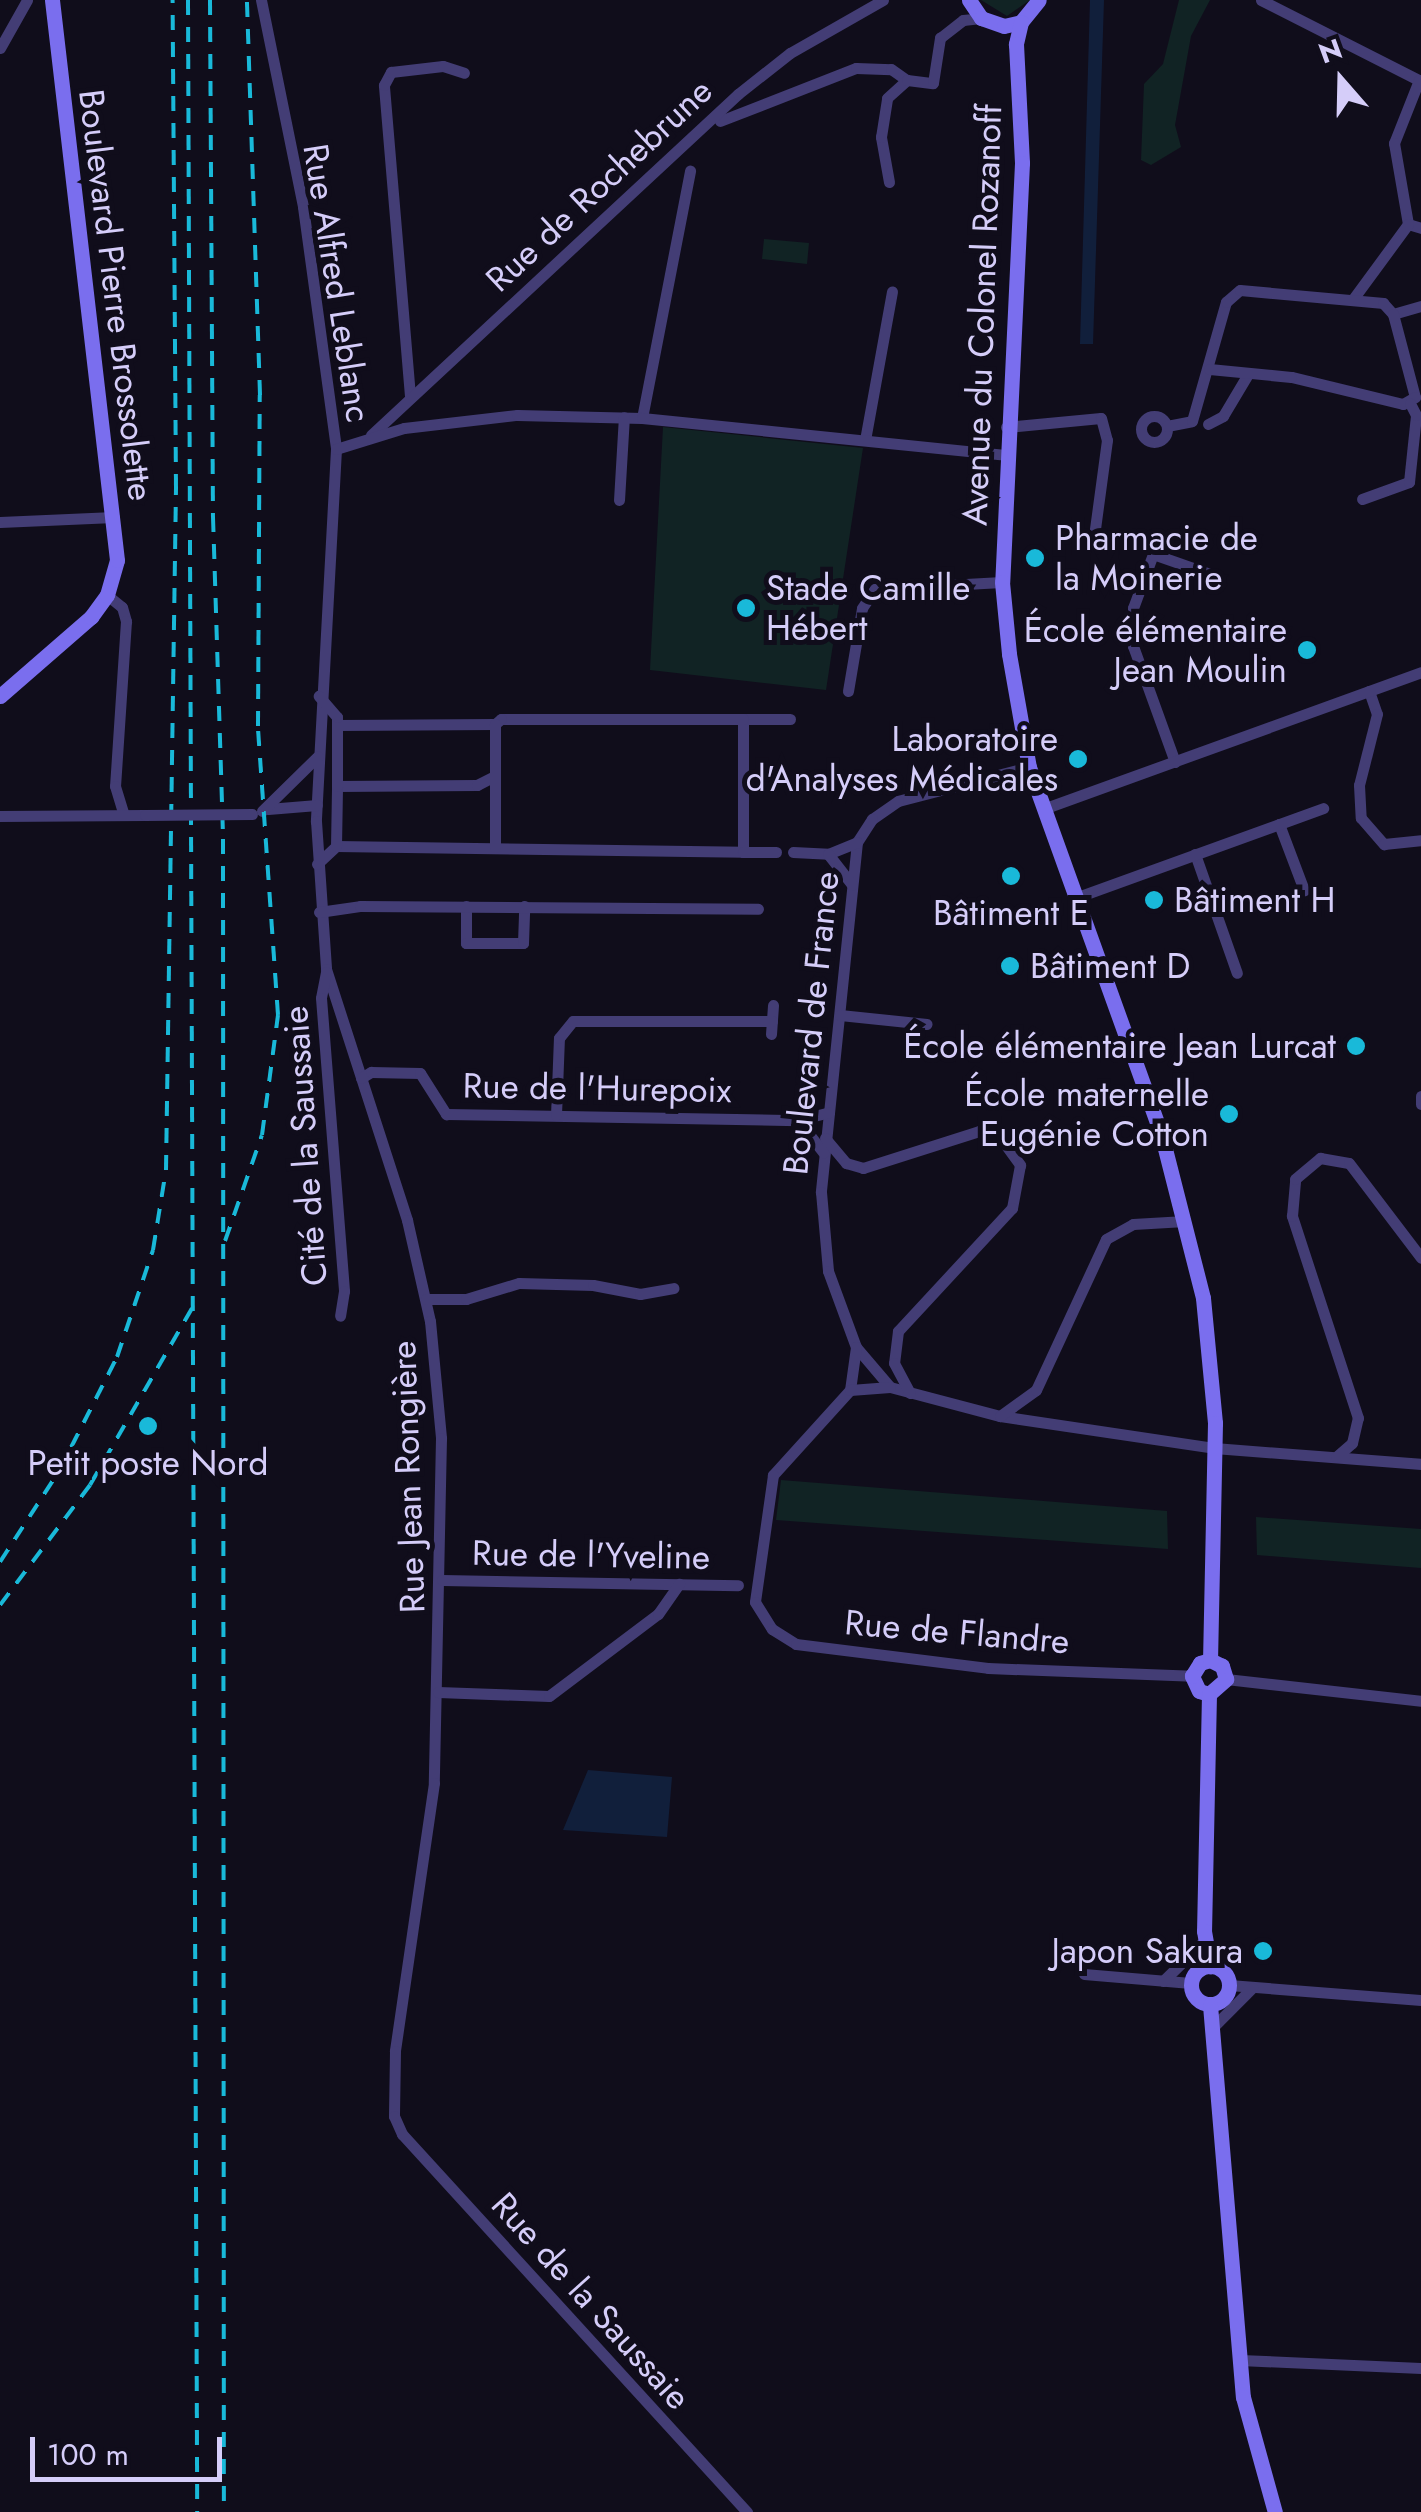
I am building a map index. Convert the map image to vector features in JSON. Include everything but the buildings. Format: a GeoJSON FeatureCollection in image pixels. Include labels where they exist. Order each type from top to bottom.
{"type":"FeatureCollection","features":[{"type":"Feature","properties":{"kind":"street"},"geometry":{"type":"LineString","coordinates":[[0,48],[27,0]]}},
{"type":"Feature","properties":{"kind":"street","name":"Boulevard Pierre Brossolette"},"geometry":{"type":"LineString","coordinates":[[52,0],[114,517],[117,560],[107,596]]}},
{"type":"Feature","properties":{"kind":"street","name":"Rue Alfred Leblanc"},"geometry":{"type":"LineString","coordinates":[[261,0],[304,207],[336,449],[319,696],[318,780]]}},
{"type":"Feature","properties":{"kind":"street","name":"Rue de Rochebrune"},"geometry":{"type":"LineString","coordinates":[[372,435],[738,94],[790,53],[883,0]]}},
{"type":"Feature","properties":{"kind":"street"},"geometry":{"type":"LineString","coordinates":[[1004,26],[1021,22],[1039,0]]}},
{"type":"Feature","properties":{"kind":"street"},"geometry":{"type":"LineString","coordinates":[[1261,0],[1280,4],[1420,81],[1394,143],[1415,226],[1353,299]]}},
{"type":"Feature","properties":{"kind":"street"},"geometry":{"type":"LineString","coordinates":[[969,1],[982,18]]}},
{"type":"Feature","properties":{"kind":"street"},"geometry":{"type":"LineString","coordinates":[[963,20],[969,1]]}},
{"type":"Feature","properties":{"kind":"street"},"geometry":{"type":"LineString","coordinates":[[720,121],[862,67],[891,69],[907,80],[934,84],[940,38],[963,20],[982,18],[1004,26],[1016,42]]}},
{"type":"Feature","properties":{"kind":"street","name":"Avenue du Colonel Rozanoff"},"geometry":{"type":"LineString","coordinates":[[1021,22],[1016,42],[1022,129],[1002,582],[1030,767],[1161,1132],[1185,1221],[1210,1345],[1214,1448],[1210,1660]]}},
{"type":"Feature","properties":{"kind":"street"},"geometry":{"type":"LineString","coordinates":[[410,396],[384,85],[391,72],[443,66],[464,72]]}},
{"type":"Feature","properties":{"kind":"street"},"geometry":{"type":"LineString","coordinates":[[888,182],[882,117],[892,92],[907,80]]}},
{"type":"Feature","properties":{"kind":"street"},"geometry":{"type":"LineString","coordinates":[[642,418],[690,171]]}},
{"type":"Feature","properties":{"kind":"street"},"geometry":{"type":"LineString","coordinates":[[866,440],[892,290]]}},
{"type":"Feature","properties":{"kind":"street"},"geometry":{"type":"LineString","coordinates":[[1167,426],[1192,421],[1235,292],[1384,304],[1393,314],[1413,378],[1410,403],[1416,415],[1409,482],[1362,499]]}},
{"type":"Feature","properties":{"kind":"street"},"geometry":{"type":"LineString","coordinates":[[1393,314],[1421,306]]}},
{"type":"Feature","properties":{"kind":"street"},"geometry":{"type":"LineString","coordinates":[[1209,369],[1410,403]]}},
{"type":"Feature","properties":{"kind":"street"},"geometry":{"type":"LineString","coordinates":[[1208,424],[1222,416],[1248,374]]}},
{"type":"Feature","properties":{"kind":"street"},"geometry":{"type":"LineString","coordinates":[[1006,427],[1087,414],[1101,418],[1107,440],[1094,529]]}},
{"type":"Feature","properties":{"kind":"street"},"geometry":{"type":"LineString","coordinates":[[336,449],[372,435],[476,416],[624,416],[1005,454]]}},
{"type":"Feature","properties":{"kind":"street"},"geometry":{"type":"LineString","coordinates":[[619,500],[624,416]]}},
{"type":"Feature","properties":{"kind":"street"},"geometry":{"type":"LineString","coordinates":[[0,522],[114,517]]}},
{"type":"Feature","properties":{"kind":"street"},"geometry":{"type":"LineString","coordinates":[[1174,762],[1134,646],[1133,608],[1153,554],[1213,575]]}},
{"type":"Feature","properties":{"kind":"street"},"geometry":{"type":"LineString","coordinates":[[848,691],[862,608],[875,589],[1002,582]]}},
{"type":"Feature","properties":{"kind":"street"},"geometry":{"type":"LineString","coordinates":[[0,696],[107,596],[126,621],[115,786],[123,813]]}},
{"type":"Feature","properties":{"kind":"street"},"geometry":{"type":"LineString","coordinates":[[1043,809],[1421,672]]}},
{"type":"Feature","properties":{"kind":"street"},"geometry":{"type":"LineString","coordinates":[[1369,691],[1376,714],[1358,793],[1363,824],[1391,846],[1421,840]]}},
{"type":"Feature","properties":{"kind":"street"},"geometry":{"type":"LineString","coordinates":[[319,696],[334,708],[337,725],[336,846]]}},
{"type":"Feature","properties":{"kind":"street"},"geometry":{"type":"LineString","coordinates":[[743,719],[743,852]]}},
{"type":"Feature","properties":{"kind":"street"},"geometry":{"type":"LineString","coordinates":[[337,725],[790,720]]}},
{"type":"Feature","properties":{"kind":"street"},"geometry":{"type":"LineString","coordinates":[[495,724],[495,847]]}},
{"type":"Feature","properties":{"kind":"street"},"geometry":{"type":"LineString","coordinates":[[257,812],[318,756]]}},
{"type":"Feature","properties":{"kind":"street","name":"Boulevard de France"},"geometry":{"type":"LineString","coordinates":[[890,1387],[856,1347],[828,1271],[825,1138],[857,842],[872,818],[898,801],[1030,767]]}},
{"type":"Feature","properties":{"kind":"street"},"geometry":{"type":"LineString","coordinates":[[338,786],[477,785],[495,776]]}},
{"type":"Feature","properties":{"kind":"street","name":"Rue Jean Rongière"},"geometry":{"type":"LineString","coordinates":[[318,780],[317,864],[328,978],[362,1078],[426,1299],[440,1420],[442,1580],[434,1783],[395,2051],[397,2124]]}},
{"type":"Feature","properties":{"kind":"street"},"geometry":{"type":"LineString","coordinates":[[477,785],[495,797]]}},
{"type":"Feature","properties":{"kind":"street"},"geometry":{"type":"LineString","coordinates":[[0,816],[145,816],[257,812],[278,806],[317,805]]}},
{"type":"Feature","properties":{"kind":"street"},"geometry":{"type":"LineString","coordinates":[[278,806],[304,810],[316,821]]}},
{"type":"Feature","properties":{"kind":"street"},"geometry":{"type":"LineString","coordinates":[[1075,898],[1322,808]]}},
{"type":"Feature","properties":{"kind":"street"},"geometry":{"type":"LineString","coordinates":[[1279,824],[1304,890]]}},
{"type":"Feature","properties":{"kind":"street"},"geometry":{"type":"LineString","coordinates":[[793,852],[828,854],[857,842]]}},
{"type":"Feature","properties":{"kind":"street"},"geometry":{"type":"LineString","coordinates":[[317,864],[336,846],[776,852]]}},
{"type":"Feature","properties":{"kind":"street"},"geometry":{"type":"LineString","coordinates":[[828,854],[852,885]]}},
{"type":"Feature","properties":{"kind":"street"},"geometry":{"type":"LineString","coordinates":[[1195,854],[1237,972]]}},
{"type":"Feature","properties":{"kind":"street"},"geometry":{"type":"LineString","coordinates":[[1217,908],[1247,899]]}},
{"type":"Feature","properties":{"kind":"street"},"geometry":{"type":"LineString","coordinates":[[320,912],[466,906],[758,909]]}},
{"type":"Feature","properties":{"kind":"street"},"geometry":{"type":"LineString","coordinates":[[466,906],[466,943],[523,943],[524,906]]}},
{"type":"Feature","properties":{"kind":"street","name":"Cité de la Saussaie"},"geometry":{"type":"LineString","coordinates":[[328,978],[321,998],[344,1290],[340,1316]]}},
{"type":"Feature","properties":{"kind":"street"},"geometry":{"type":"LineString","coordinates":[[556,1116],[559,1038],[573,1020],[771,1028],[773,1005]]}},
{"type":"Feature","properties":{"kind":"street"},"geometry":{"type":"LineString","coordinates":[[840,1015],[927,1024]]}},
{"type":"Feature","properties":{"kind":"street","name":"Rue de l'Hurepoix"},"geometry":{"type":"LineString","coordinates":[[362,1078],[371,1072],[420,1073],[446,1114],[798,1120],[829,1112]]}},
{"type":"Feature","properties":{"kind":"street"},"geometry":{"type":"LineString","coordinates":[[1421,1096],[1421,1104]]}},
{"type":"Feature","properties":{"kind":"street"},"geometry":{"type":"LineString","coordinates":[[798,1120],[824,1154]]}},
{"type":"Feature","properties":{"kind":"street"},"geometry":{"type":"LineString","coordinates":[[825,1138],[846,1163],[863,1168],[979,1132],[1002,1140],[1020,1166],[1012,1208],[898,1331],[892,1356],[910,1393]]}},
{"type":"Feature","properties":{"kind":"street"},"geometry":{"type":"LineString","coordinates":[[1336,1458],[1352,1443],[1358,1418],[1292,1216],[1294,1179],[1320,1158],[1349,1164],[1421,1258]]}},
{"type":"Feature","properties":{"kind":"street"},"geometry":{"type":"LineString","coordinates":[[1000,1416],[1036,1390],[1106,1239],[1132,1224],[1185,1221]]}},
{"type":"Feature","properties":{"kind":"street"},"geometry":{"type":"LineString","coordinates":[[426,1299],[466,1299],[519,1283],[593,1284],[640,1294],[673,1288]]}},
{"type":"Feature","properties":{"kind":"street"},"geometry":{"type":"LineString","coordinates":[[856,1347],[850,1390],[890,1387],[1000,1416],[1214,1448],[1421,1464]]}},
{"type":"Feature","properties":{"kind":"street","name":"Rue de Flandre"},"geometry":{"type":"LineString","coordinates":[[850,1390],[773,1475],[759,1614],[796,1644],[1020,1671],[1192,1676]]}},
{"type":"Feature","properties":{"kind":"street","name":"Rue de l'Yveline"},"geometry":{"type":"LineString","coordinates":[[442,1580],[738,1585]]}},
{"type":"Feature","properties":{"kind":"street"},"geometry":{"type":"LineString","coordinates":[[438,1692],[549,1696],[658,1614],[680,1584]]}},
{"type":"Feature","properties":{"kind":"street"},"geometry":{"type":"LineString","coordinates":[[1209,1694],[1195,1687],[1192,1676],[1200,1663],[1210,1660],[1226,1678],[1421,1701]]}},
{"type":"Feature","properties":{"kind":"street"},"geometry":{"type":"LineString","coordinates":[[1210,1966],[1205,1940],[1209,1694],[1226,1678]]}},
{"type":"Feature","properties":{"kind":"street"},"geometry":{"type":"LineString","coordinates":[[1163,1980],[1205,1940]]}},
{"type":"Feature","properties":{"kind":"street"},"geometry":{"type":"LineString","coordinates":[[1084,1974],[1190,1982],[1210,1966]]}},
{"type":"Feature","properties":{"kind":"street"},"geometry":{"type":"LineString","coordinates":[[1190,1982],[1195,1998],[1210,2005],[1223,1999],[1229,1986],[1223,1972],[1210,1966]]}},
{"type":"Feature","properties":{"kind":"street"},"geometry":{"type":"LineString","coordinates":[[1229,1986],[1421,2000]]}},
{"type":"Feature","properties":{"kind":"street"},"geometry":{"type":"LineString","coordinates":[[1212,2028],[1252,1988]]}},
{"type":"Feature","properties":{"kind":"street"},"geometry":{"type":"LineString","coordinates":[[1210,2005],[1248,2426],[1275,2512]]}},
{"type":"Feature","properties":{"kind":"street","name":"Rue de la Saussaie"},"geometry":{"type":"LineString","coordinates":[[397,2124],[747,2512]]}},
{"type":"Feature","properties":{"kind":"street"},"geometry":{"type":"LineString","coordinates":[[1240,2360],[1421,2368]]}},
{"type":"Feature","properties":{"kind":"shaded area"},"geometry":{"type":"Polygon","coordinates":[[[981,0],[1030,0],[1007,16],[981,0]]]}},
{"type":"Feature","properties":{"kind":"shaded area"},"geometry":{"type":"Polygon","coordinates":[[[1179,0],[1210,0],[1191,36],[1175,125],[1181,147],[1151,165],[1141,160],[1144,84],[1163,64],[1179,0]]]}},
{"type":"Feature","properties":{"kind":"shaded area"},"geometry":{"type":"Polygon","coordinates":[[[764,239],[809,243],[807,264],[762,259],[764,239]]]}},
{"type":"Feature","properties":{"kind":"shaded area","name":"Stade Camille Hébert"},"geometry":{"type":"Polygon","coordinates":[[[663,427],[863,448],[826,690],[650,670],[663,427]]]}},
{"type":"Feature","properties":{"kind":"shaded area"},"geometry":{"type":"Polygon","coordinates":[[[781,1480],[1167,1511],[1168,1549],[776,1520],[781,1480]]]}},
{"type":"Feature","properties":{"kind":"shaded area"},"geometry":{"type":"Polygon","coordinates":[[[1256,1517],[1421,1529],[1421,1568],[1257,1555],[1256,1517]]]}},
{"type":"Feature","properties":{"kind":"water"},"geometry":{"type":"Polygon","coordinates":[[[1090,0],[1104,0],[1093,344],[1080,344],[1090,0]]]}},
{"type":"Feature","properties":{"kind":"water"},"geometry":{"type":"Polygon","coordinates":[[[588,1770],[672,1777],[667,1837],[563,1830],[588,1770]]]}},
{"type":"Feature","properties":{"kind":"railway"},"geometry":{"type":"LineString","coordinates":[[0,1562],[59,1471],[117,1357],[153,1250],[166,1170],[176,489],[173,0]]}},
{"type":"Feature","properties":{"kind":"railway"},"geometry":{"type":"LineString","coordinates":[[188,0],[197,2512]]}},
{"type":"Feature","properties":{"kind":"railway"},"geometry":{"type":"LineString","coordinates":[[210,0],[213,517],[223,839],[224,2512]]}},
{"type":"Feature","properties":{"kind":"railway"},"geometry":{"type":"LineString","coordinates":[[225,1241],[262,1135],[278,1015],[258,726],[260,395],[247,0]]}},
{"type":"Feature","properties":{"kind":"railway"},"geometry":{"type":"LineString","coordinates":[[0,1605],[90,1485],[192,1308]]}},
{"type":"Feature","properties":{"kind":"place","name":"Pharmacie de la Moinerie"},"geometry":{"type":"Point","coordinates":[1035,558]}},
{"type":"Feature","properties":{"kind":"place","name":"Stade Camille Hébert"},"geometry":{"type":"Point","coordinates":[746,608]}},
{"type":"Feature","properties":{"kind":"place","name":"École élémentaire Jean Moulin"},"geometry":{"type":"Point","coordinates":[1307,650]}},
{"type":"Feature","properties":{"kind":"place","name":"Laboratoire d'Analyses Médicales"},"geometry":{"type":"Point","coordinates":[1078,759]}},
{"type":"Feature","properties":{"kind":"place","name":"Bâtiment E"},"geometry":{"type":"Point","coordinates":[1011,876]}},
{"type":"Feature","properties":{"kind":"place","name":"Bâtiment H"},"geometry":{"type":"Point","coordinates":[1154,900]}},
{"type":"Feature","properties":{"kind":"place","name":"Bâtiment D"},"geometry":{"type":"Point","coordinates":[1010,966]}},
{"type":"Feature","properties":{"kind":"place","name":"École élémentaire Jean Lurcat"},"geometry":{"type":"Point","coordinates":[1356,1046]}},
{"type":"Feature","properties":{"kind":"place","name":"École maternelle Eugénie Cotton"},"geometry":{"type":"Point","coordinates":[1229,1114]}},
{"type":"Feature","properties":{"kind":"place","name":"Petit poste Nord"},"geometry":{"type":"Point","coordinates":[148,1426]}},
{"type":"Feature","properties":{"kind":"place","name":"Japon Sakura"},"geometry":{"type":"Point","coordinates":[1263,1951]}}]}
